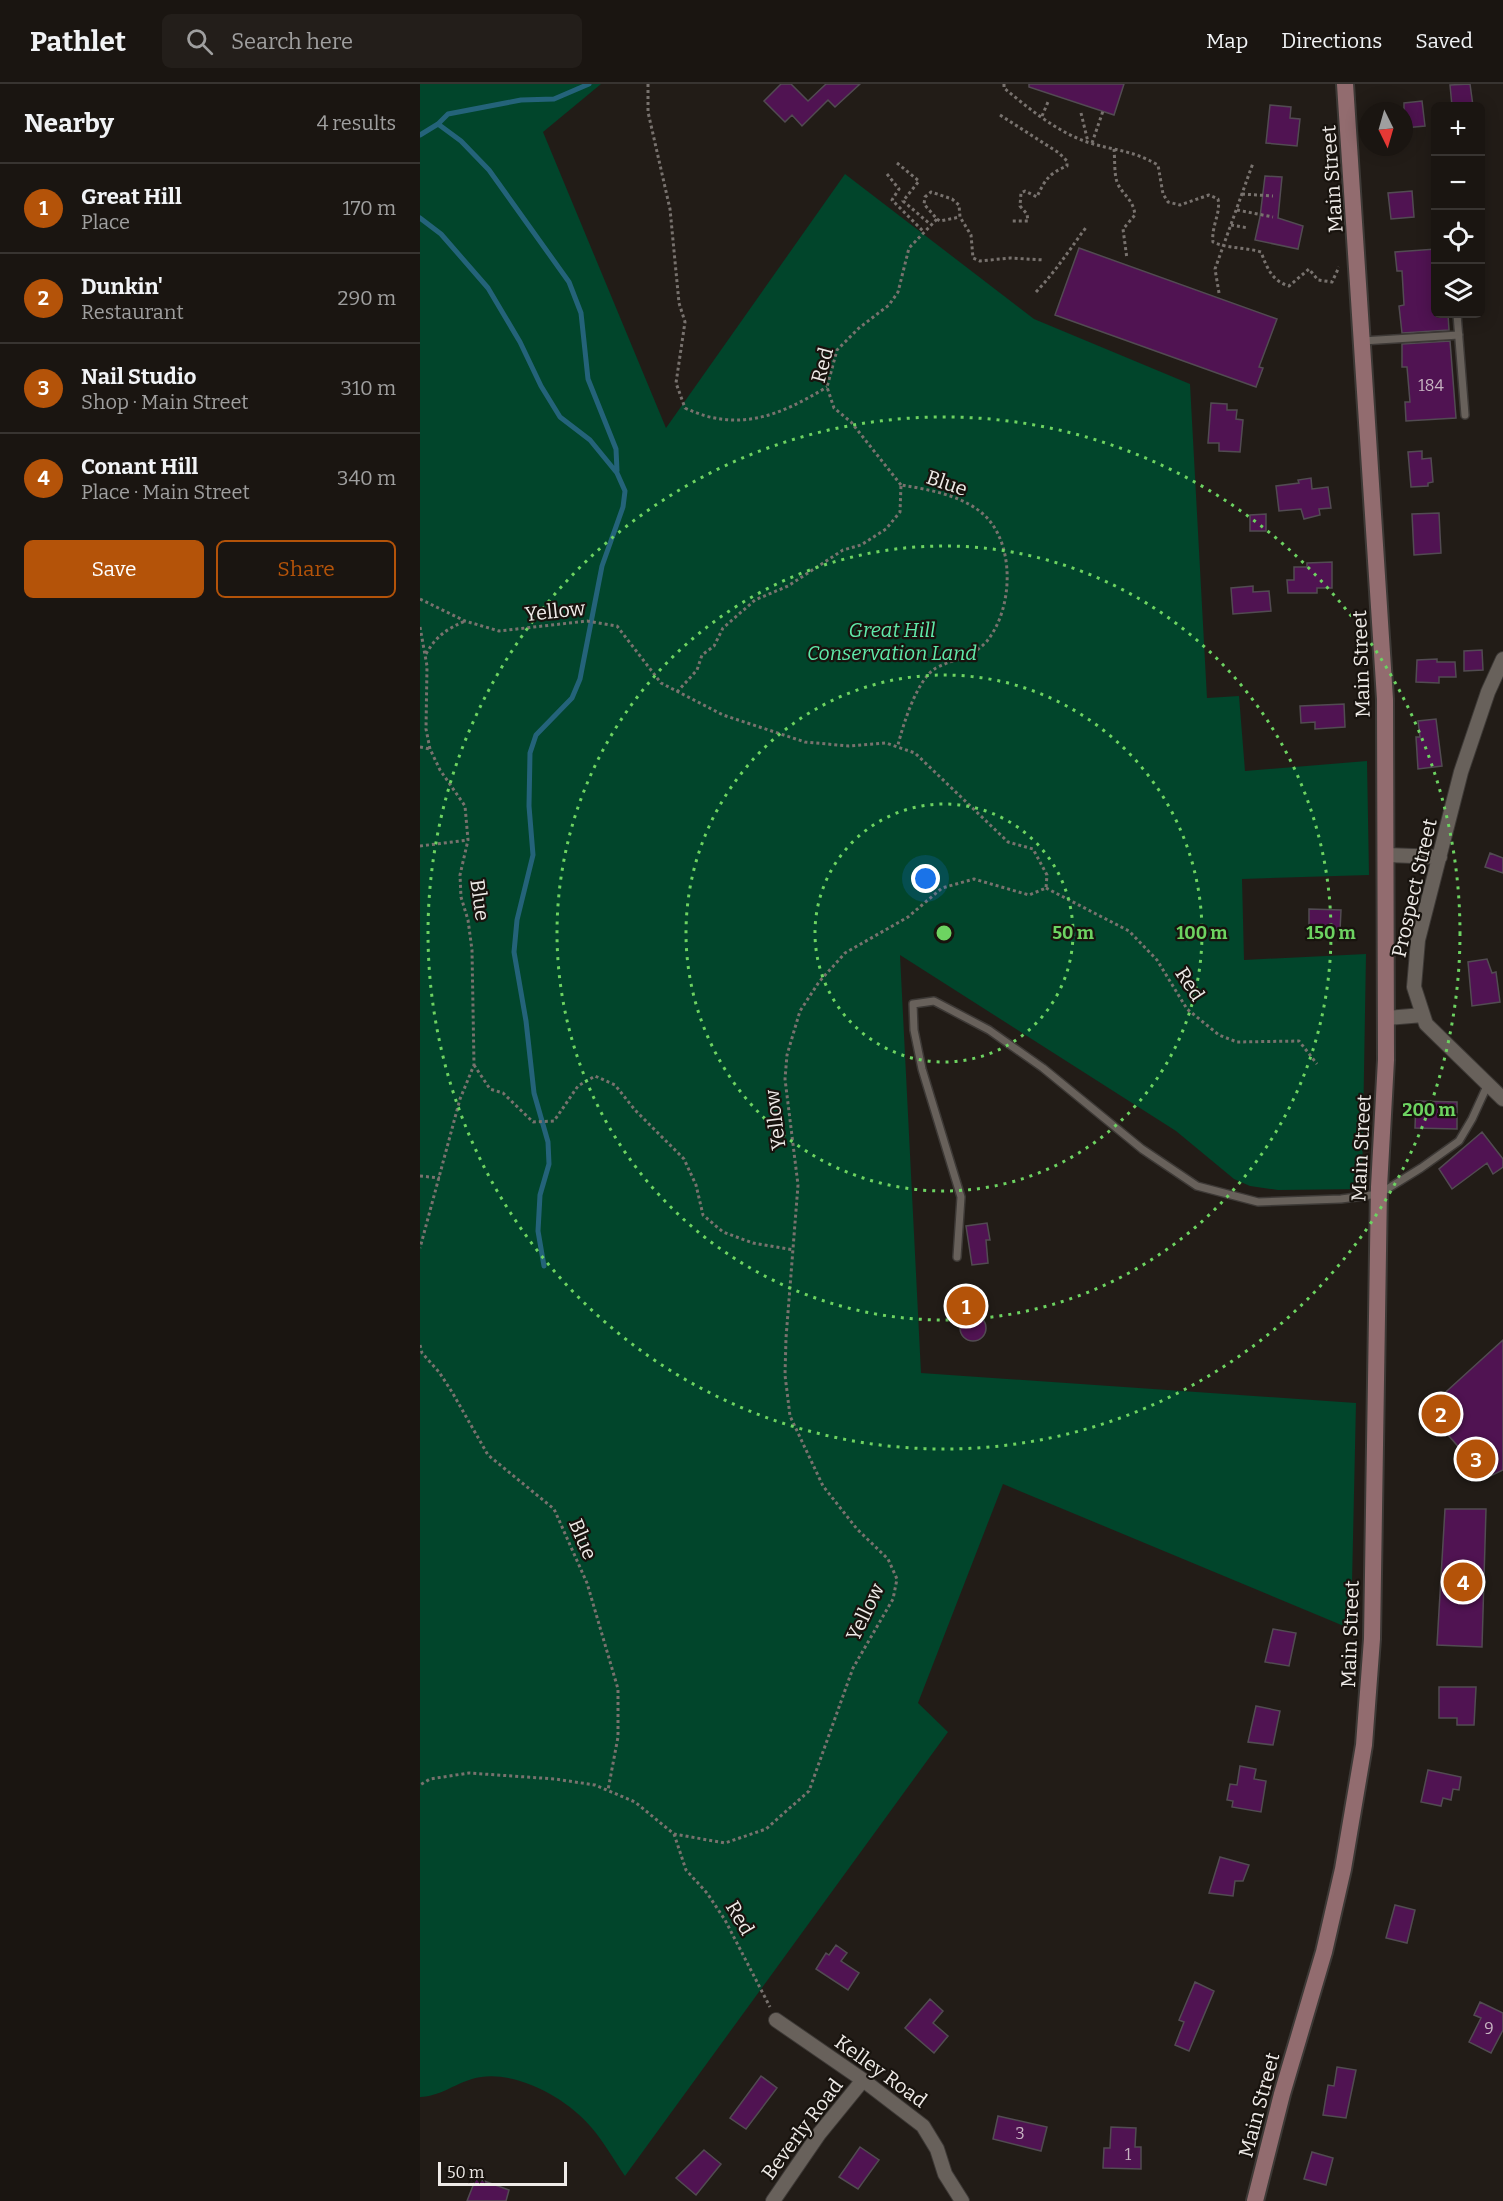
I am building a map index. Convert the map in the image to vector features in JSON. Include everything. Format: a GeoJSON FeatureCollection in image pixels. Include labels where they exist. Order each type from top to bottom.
{"type":"FeatureCollection","features":[{"type":"Feature","properties":{"kind":"main road","name":"Main Street"},"geometry":{"type":"LineString","coordinates":[[1255,2201],[1282,2094],[1324,1952],[1343,1869],[1364,1745],[1373,1631],[1379,1194],[1387,1018],[1387,855],[1382,630],[1345,84]]}},
{"type":"Feature","properties":{"kind":"street","name":"Prospect Street"},"geometry":{"type":"LineString","coordinates":[[1503,659],[1488,692],[1461,772],[1418,940],[1414,987],[1426,1024],[1503,1099]]}},
{"type":"Feature","properties":{"kind":"street"},"geometry":{"type":"LineString","coordinates":[[1387,855],[1440,857]]}},
{"type":"Feature","properties":{"kind":"street"},"geometry":{"type":"LineString","coordinates":[[1387,1018],[1423,1015]]}},
{"type":"Feature","properties":{"kind":"street","name":"Kelley Road"},"geometry":{"type":"LineString","coordinates":[[776,2020],[863,2080],[923,2126],[937,2149],[945,2174],[962,2201]]}},
{"type":"Feature","properties":{"kind":"street","name":"Beverly Road"},"geometry":{"type":"LineString","coordinates":[[773,2201],[819,2134],[863,2080]]}},
{"type":"Feature","properties":{"kind":"lane"},"geometry":{"type":"LineString","coordinates":[[1457,318],[1465,415]]}},
{"type":"Feature","properties":{"kind":"lane"},"geometry":{"type":"LineString","coordinates":[[1362,341],[1459,335]]}},
{"type":"Feature","properties":{"kind":"lane"},"geometry":{"type":"LineString","coordinates":[[957,1257],[961,1197],[922,1069],[914,1030],[913,1004],[934,1001],[989,1030],[1043,1068],[1142,1149],[1197,1186],[1258,1202],[1379,1194],[1459,1141],[1488,1084]]}},
{"type":"Feature","properties":{"kind":"path"},"geometry":{"type":"LineString","coordinates":[[648,84],[648,112],[670,209],[679,303],[685,322],[676,383],[685,408],[708,419],[739,421],[793,407],[827,387]]}},
{"type":"Feature","properties":{"kind":"path"},"geometry":{"type":"LineString","coordinates":[[1004,84],[1004,88],[1042,116],[1090,143],[1142,155],[1158,165],[1163,194],[1168,202],[1180,205],[1209,195],[1218,199],[1220,205],[1212,234],[1213,242],[1224,247],[1244,246],[1261,252],[1271,274],[1281,284],[1289,286],[1309,269],[1318,280],[1332,282],[1342,260]]}},
{"type":"Feature","properties":{"kind":"path"},"geometry":{"type":"LineString","coordinates":[[1042,116],[1048,102]]}},
{"type":"Feature","properties":{"kind":"path"},"geometry":{"type":"LineString","coordinates":[[1090,143],[1103,111]]}},
{"type":"Feature","properties":{"kind":"path"},"geometry":{"type":"LineString","coordinates":[[1081,113],[1090,143]]}},
{"type":"Feature","properties":{"kind":"path"},"geometry":{"type":"LineString","coordinates":[[1000,115],[1059,153],[1067,161],[1067,165],[1052,172],[1045,180],[1037,197],[1025,191],[1021,193],[1020,206],[1027,214],[1028,221],[1011,221]]}},
{"type":"Feature","properties":{"kind":"path"},"geometry":{"type":"LineString","coordinates":[[1114,149],[1117,183],[1130,198],[1135,215],[1123,229],[1127,259]]}},
{"type":"Feature","properties":{"kind":"path"},"geometry":{"type":"LineString","coordinates":[[1219,293],[1215,269],[1253,163]]}},
{"type":"Feature","properties":{"kind":"path"},"geometry":{"type":"LineString","coordinates":[[897,164],[919,181],[903,201],[930,224]]}},
{"type":"Feature","properties":{"kind":"path"},"geometry":{"type":"LineString","coordinates":[[887,174],[899,189],[892,200],[924,232]]}},
{"type":"Feature","properties":{"kind":"path"},"geometry":{"type":"LineString","coordinates":[[960,217],[940,221],[924,204],[925,197],[931,192],[959,205],[960,217],[971,235],[973,258],[980,261],[1010,258],[1044,261]]}},
{"type":"Feature","properties":{"kind":"path"},"geometry":{"type":"LineString","coordinates":[[1242,194],[1273,196]]}},
{"type":"Feature","properties":{"kind":"path"},"geometry":{"type":"LineString","coordinates":[[1237,210],[1273,217]]}},
{"type":"Feature","properties":{"kind":"path","name":"Red"},"geometry":{"type":"LineString","coordinates":[[901,485],[851,422],[834,408],[827,387],[837,350],[859,328],[889,305],[898,292],[909,248],[937,219]]}},
{"type":"Feature","properties":{"kind":"path"},"geometry":{"type":"LineString","coordinates":[[1232,225],[1248,228]]}},
{"type":"Feature","properties":{"kind":"path"},"geometry":{"type":"LineString","coordinates":[[1036,292],[1064,261],[1067,251],[1087,226]]}},
{"type":"Feature","properties":{"kind":"path","name":"Blue"},"geometry":{"type":"LineString","coordinates":[[677,692],[697,670],[702,655],[714,646],[723,628],[755,600],[788,586],[843,550],[861,545],[886,529],[900,512],[901,485],[943,493],[973,507],[989,520],[998,535],[1008,574],[999,621],[988,640],[972,655],[933,669],[922,684],[906,717],[898,745]]}},
{"type":"Feature","properties":{"kind":"path","name":"Yellow"},"geometry":{"type":"LineString","coordinates":[[420,599],[465,621],[507,631],[587,621],[617,626],[661,683],[723,715],[805,742],[849,746],[886,743],[898,745]]}},
{"type":"Feature","properties":{"kind":"path"},"geometry":{"type":"LineString","coordinates":[[426,655],[433,642],[445,631],[465,621]]}},
{"type":"Feature","properties":{"kind":"path","name":"Blue"},"geometry":{"type":"LineString","coordinates":[[420,627],[426,655],[426,729],[430,749],[440,770],[465,806],[468,840],[461,886],[472,950],[474,1065],[460,1099],[420,1248]]}},
{"type":"Feature","properties":{"kind":"path"},"geometry":{"type":"LineString","coordinates":[[898,745],[915,753],[1008,842],[1033,849],[1047,874],[1046,888]]}},
{"type":"Feature","properties":{"kind":"path"},"geometry":{"type":"LineString","coordinates":[[420,747],[430,749]]}},
{"type":"Feature","properties":{"kind":"path"},"geometry":{"type":"LineString","coordinates":[[420,846],[468,840]]}},
{"type":"Feature","properties":{"kind":"path","name":"Yellow"},"geometry":{"type":"LineString","coordinates":[[420,1785],[430,1779],[469,1773],[555,1779],[595,1785],[635,1802],[674,1834],[725,1843],[766,1829],[809,1791],[853,1668],[893,1599],[897,1579],[888,1559],[857,1529],[823,1486],[790,1416],[785,1376],[787,1317],[798,1185],[785,1079],[786,1063],[801,1011],[819,982],[845,953],[908,918],[942,888],[974,879],[1029,895],[1046,888]]}},
{"type":"Feature","properties":{"kind":"path","name":"Red"},"geometry":{"type":"LineString","coordinates":[[1046,888],[1129,931],[1157,960],[1187,1009],[1203,1025],[1236,1042],[1299,1041],[1317,1064]]}},
{"type":"Feature","properties":{"kind":"path"},"geometry":{"type":"LineString","coordinates":[[474,1065],[490,1089],[503,1093],[533,1122],[554,1121],[578,1086],[595,1076],[615,1084],[635,1110],[684,1159],[696,1185],[703,1215],[723,1232],[743,1239],[794,1250]]}},
{"type":"Feature","properties":{"kind":"path"},"geometry":{"type":"LineString","coordinates":[[420,1176],[440,1178]]}},
{"type":"Feature","properties":{"kind":"path","name":"Blue"},"geometry":{"type":"LineString","coordinates":[[420,1345],[422,1353],[439,1372],[452,1392],[488,1455],[554,1509],[586,1584],[618,1689],[618,1737],[608,1790]]}},
{"type":"Feature","properties":{"kind":"path","name":"Red"},"geometry":{"type":"LineString","coordinates":[[674,1834],[686,1870],[707,1893],[725,1920],[776,2020]]}},
{"type":"Feature","properties":{"kind":"green space","name":"Great Hill Conservation Land"},"geometry":{"type":"Polygon","coordinates":[[[420,84],[601,84],[543,132],[666,428],[845,174],[1034,319],[1190,384],[1207,698],[1239,696],[1245,771],[1367,761],[1369,875],[1242,879],[1244,960],[1366,954],[1362,1189],[1278,1190],[1250,1186],[1234,1179],[1176,1131],[900,955],[921,1373],[1356,1403],[1351,1629],[1003,1484],[918,1703],[948,1732],[625,2176],[591,2127],[567,2105],[537,2087],[504,2077],[487,2076],[472,2079],[434,2095],[420,2097],[420,84]]]}},
{"type":"Feature","properties":{"kind":"building"},"geometry":{"type":"Polygon","coordinates":[[[781,84],[791,84],[808,101],[826,84],[860,84],[835,107],[828,100],[802,126],[792,115],[785,122],[764,101],[781,84]]]}},
{"type":"Feature","properties":{"kind":"building"},"geometry":{"type":"Polygon","coordinates":[[[1029,84],[1124,84],[1114,115],[1029,87],[1029,84]]]}},
{"type":"Feature","properties":{"kind":"building"},"geometry":{"type":"Polygon","coordinates":[[[1470,84],[1472,102],[1452,102],[1450,85],[1470,84]]]}},
{"type":"Feature","properties":{"kind":"building"},"geometry":{"type":"Polygon","coordinates":[[[1422,101],[1425,126],[1413,127],[1413,102],[1422,101]]]}},
{"type":"Feature","properties":{"kind":"building"},"geometry":{"type":"Polygon","coordinates":[[[1270,105],[1291,107],[1290,118],[1300,119],[1297,146],[1266,143],[1270,105]]]}},
{"type":"Feature","properties":{"kind":"building"},"geometry":{"type":"Polygon","coordinates":[[[1265,176],[1282,177],[1278,218],[1303,226],[1298,249],[1255,240],[1265,176]]]}},
{"type":"Feature","properties":{"kind":"building"},"geometry":{"type":"Polygon","coordinates":[[[1412,191],[1414,217],[1391,219],[1388,193],[1412,191]]]}},
{"type":"Feature","properties":{"kind":"building"},"geometry":{"type":"Polygon","coordinates":[[[1079,248],[1277,319],[1259,367],[1263,368],[1256,387],[1055,315],[1079,248]]]}},
{"type":"Feature","properties":{"kind":"building"},"geometry":{"type":"Polygon","coordinates":[[[1431,249],[1431,318],[1448,318],[1449,330],[1402,333],[1399,306],[1404,305],[1402,271],[1397,271],[1395,252],[1431,249]]]}},
{"type":"Feature","properties":{"kind":"building"},"geometry":{"type":"Polygon","coordinates":[[[1450,341],[1456,418],[1406,421],[1405,402],[1410,402],[1407,367],[1402,367],[1402,344],[1450,341]]]}},
{"type":"Feature","properties":{"kind":"building"},"geometry":{"type":"Polygon","coordinates":[[[1211,403],[1227,404],[1227,410],[1237,410],[1236,419],[1243,420],[1240,452],[1219,451],[1219,443],[1208,443],[1211,403]]]}},
{"type":"Feature","properties":{"kind":"building"},"geometry":{"type":"Polygon","coordinates":[[[1422,451],[1422,459],[1431,458],[1433,482],[1428,483],[1428,486],[1411,487],[1408,452],[1422,451]]]}},
{"type":"Feature","properties":{"kind":"building"},"geometry":{"type":"Polygon","coordinates":[[[1311,478],[1312,489],[1328,487],[1331,508],[1319,509],[1320,515],[1304,519],[1301,509],[1279,511],[1276,486],[1299,483],[1298,480],[1311,478]]]}},
{"type":"Feature","properties":{"kind":"building"},"geometry":{"type":"Polygon","coordinates":[[[1439,513],[1441,553],[1414,555],[1412,514],[1439,513]]]}},
{"type":"Feature","properties":{"kind":"building"},"geometry":{"type":"Polygon","coordinates":[[[1266,514],[1266,531],[1250,531],[1250,515],[1266,514]]]}},
{"type":"Feature","properties":{"kind":"building"},"geometry":{"type":"Polygon","coordinates":[[[1332,562],[1332,588],[1317,588],[1317,593],[1288,593],[1287,580],[1294,580],[1294,567],[1307,567],[1307,563],[1332,562]]]}},
{"type":"Feature","properties":{"kind":"building"},"geometry":{"type":"Polygon","coordinates":[[[1253,586],[1253,592],[1269,591],[1271,611],[1233,614],[1231,588],[1253,586]]]}},
{"type":"Feature","properties":{"kind":"building"},"geometry":{"type":"Polygon","coordinates":[[[1482,650],[1483,670],[1464,671],[1464,651],[1482,650]]]}},
{"type":"Feature","properties":{"kind":"building"},"geometry":{"type":"Polygon","coordinates":[[[1437,659],[1437,662],[1455,662],[1456,677],[1439,677],[1439,683],[1416,682],[1417,660],[1437,659]]]}},
{"type":"Feature","properties":{"kind":"building"},"geometry":{"type":"Polygon","coordinates":[[[1344,704],[1345,727],[1315,729],[1315,722],[1301,723],[1300,706],[1344,704]]]}},
{"type":"Feature","properties":{"kind":"building"},"geometry":{"type":"Polygon","coordinates":[[[1436,719],[1442,766],[1418,769],[1416,737],[1420,737],[1418,721],[1436,719]]]}},
{"type":"Feature","properties":{"kind":"building"},"geometry":{"type":"Polygon","coordinates":[[[1490,853],[1503,858],[1503,873],[1485,867],[1490,853]]]}},
{"type":"Feature","properties":{"kind":"building"},"geometry":{"type":"Polygon","coordinates":[[[1309,909],[1341,910],[1340,931],[1309,931],[1309,909]]]}},
{"type":"Feature","properties":{"kind":"building"},"geometry":{"type":"Polygon","coordinates":[[[1487,959],[1492,973],[1496,972],[1500,1002],[1472,1006],[1468,962],[1487,959]]]}},
{"type":"Feature","properties":{"kind":"building"},"geometry":{"type":"Polygon","coordinates":[[[1416,1101],[1457,1102],[1457,1129],[1415,1128],[1416,1101]]]}},
{"type":"Feature","properties":{"kind":"building"},"geometry":{"type":"Polygon","coordinates":[[[1482,1132],[1503,1159],[1503,1167],[1493,1174],[1487,1163],[1452,1189],[1439,1169],[1482,1132]]]}},
{"type":"Feature","properties":{"kind":"building"},"geometry":{"type":"Polygon","coordinates":[[[987,1223],[990,1240],[986,1240],[988,1263],[972,1265],[966,1226],[987,1223]]]}},
{"type":"Feature","properties":{"kind":"building"},"geometry":{"type":"Polygon","coordinates":[[[973,1315],[983,1318],[986,1328],[983,1338],[973,1341],[963,1338],[960,1328],[963,1318],[973,1315]]]}},
{"type":"Feature","properties":{"kind":"building"},"geometry":{"type":"Polygon","coordinates":[[[1503,1340],[1503,1470],[1486,1478],[1426,1410],[1503,1340]]]}},
{"type":"Feature","properties":{"kind":"building"},"geometry":{"type":"Polygon","coordinates":[[[1445,1509],[1486,1509],[1482,1647],[1437,1645],[1445,1509]]]}},
{"type":"Feature","properties":{"kind":"building"},"geometry":{"type":"Polygon","coordinates":[[[1273,1629],[1296,1633],[1289,1666],[1265,1662],[1273,1629]]]}},
{"type":"Feature","properties":{"kind":"building"},"geometry":{"type":"Polygon","coordinates":[[[1439,1687],[1476,1687],[1474,1725],[1457,1725],[1457,1718],[1439,1718],[1439,1687]]]}},
{"type":"Feature","properties":{"kind":"building"},"geometry":{"type":"Polygon","coordinates":[[[1256,1706],[1280,1711],[1273,1745],[1248,1742],[1256,1706]]]}},
{"type":"Feature","properties":{"kind":"building"},"geometry":{"type":"Polygon","coordinates":[[[1240,1766],[1256,1769],[1254,1779],[1266,1781],[1261,1812],[1232,1807],[1233,1801],[1227,1800],[1230,1784],[1237,1785],[1240,1766]]]}},
{"type":"Feature","properties":{"kind":"building"},"geometry":{"type":"Polygon","coordinates":[[[1428,1770],[1461,1777],[1459,1790],[1453,1789],[1451,1800],[1443,1798],[1441,1806],[1421,1802],[1428,1770]]]}},
{"type":"Feature","properties":{"kind":"building"},"geometry":{"type":"Polygon","coordinates":[[[1220,1857],[1249,1865],[1243,1881],[1235,1881],[1233,1896],[1209,1893],[1220,1857]]]}},
{"type":"Feature","properties":{"kind":"building"},"geometry":{"type":"Polygon","coordinates":[[[1395,1905],[1415,1910],[1407,1943],[1386,1938],[1395,1905]]]}},
{"type":"Feature","properties":{"kind":"building"},"geometry":{"type":"Polygon","coordinates":[[[836,1945],[847,1953],[841,1961],[859,1973],[848,1990],[816,1969],[826,1953],[829,1955],[836,1945]]]}},
{"type":"Feature","properties":{"kind":"building"},"geometry":{"type":"Polygon","coordinates":[[[1195,1982],[1214,1991],[1189,2051],[1175,2045],[1184,2022],[1179,2020],[1195,1982]]]}},
{"type":"Feature","properties":{"kind":"building"},"geometry":{"type":"Polygon","coordinates":[[[930,1999],[943,2011],[933,2023],[948,2036],[934,2053],[905,2028],[930,1999]]]}},
{"type":"Feature","properties":{"kind":"building"},"geometry":{"type":"Polygon","coordinates":[[[1480,2002],[1503,2013],[1503,2030],[1491,2053],[1469,2042],[1481,2018],[1474,2015],[1480,2002]]]}},
{"type":"Feature","properties":{"kind":"building"},"geometry":{"type":"Polygon","coordinates":[[[1337,2067],[1356,2070],[1346,2118],[1323,2115],[1328,2085],[1334,2086],[1337,2067]]]}},
{"type":"Feature","properties":{"kind":"building"},"geometry":{"type":"Polygon","coordinates":[[[761,2076],[777,2088],[746,2129],[730,2118],[761,2076]]]}},
{"type":"Feature","properties":{"kind":"building"},"geometry":{"type":"Polygon","coordinates":[[[998,2116],[1047,2127],[1041,2151],[993,2139],[998,2116]]]}},
{"type":"Feature","properties":{"kind":"building"},"geometry":{"type":"Polygon","coordinates":[[[1111,2127],[1136,2128],[1135,2147],[1141,2147],[1141,2169],[1103,2168],[1104,2148],[1110,2148],[1111,2127]]]}},
{"type":"Feature","properties":{"kind":"building"},"geometry":{"type":"Polygon","coordinates":[[[860,2147],[879,2160],[858,2189],[839,2177],[860,2147]]]}},
{"type":"Feature","properties":{"kind":"building"},"geometry":{"type":"Polygon","coordinates":[[[704,2150],[721,2164],[696,2195],[676,2178],[704,2150]]]}},
{"type":"Feature","properties":{"kind":"building"},"geometry":{"type":"Polygon","coordinates":[[[1312,2152],[1333,2158],[1326,2185],[1304,2179],[1312,2152]]]}},
{"type":"Feature","properties":{"kind":"building"},"geometry":{"type":"Polygon","coordinates":[[[476,2178],[509,2190],[506,2201],[467,2201],[476,2178]]]}},
{"type":"Feature","properties":{"kind":"waterway"},"geometry":{"type":"LineString","coordinates":[[420,135],[438,124],[448,114],[521,100],[554,99],[589,84]]}},
{"type":"Feature","properties":{"kind":"waterway"},"geometry":{"type":"LineString","coordinates":[[438,124],[461,141],[489,170],[569,282],[581,313],[588,379],[616,449],[617,471]]}},
{"type":"Feature","properties":{"kind":"waterway"},"geometry":{"type":"LineString","coordinates":[[420,218],[441,234],[488,288],[560,417],[590,440],[617,473],[625,491],[623,507],[602,566],[580,679],[572,698],[536,735],[530,753],[529,806],[533,855],[517,920],[514,952],[526,1021],[534,1093],[548,1142],[549,1164],[540,1195],[538,1231],[544,1266]]}},
{"type":"Feature","properties":{"kind":"place","name":"Great Hill"},"geometry":{"type":"Point","coordinates":[966,1306]}},
{"type":"Feature","properties":{"kind":"place","name":"Dunkin'"},"geometry":{"type":"Point","coordinates":[1441,1414]}},
{"type":"Feature","properties":{"kind":"place","name":"Nail Studio"},"geometry":{"type":"Point","coordinates":[1476,1459]}},
{"type":"Feature","properties":{"kind":"place","name":"Conant Hill"},"geometry":{"type":"Point","coordinates":[1463,1582]}}]}
